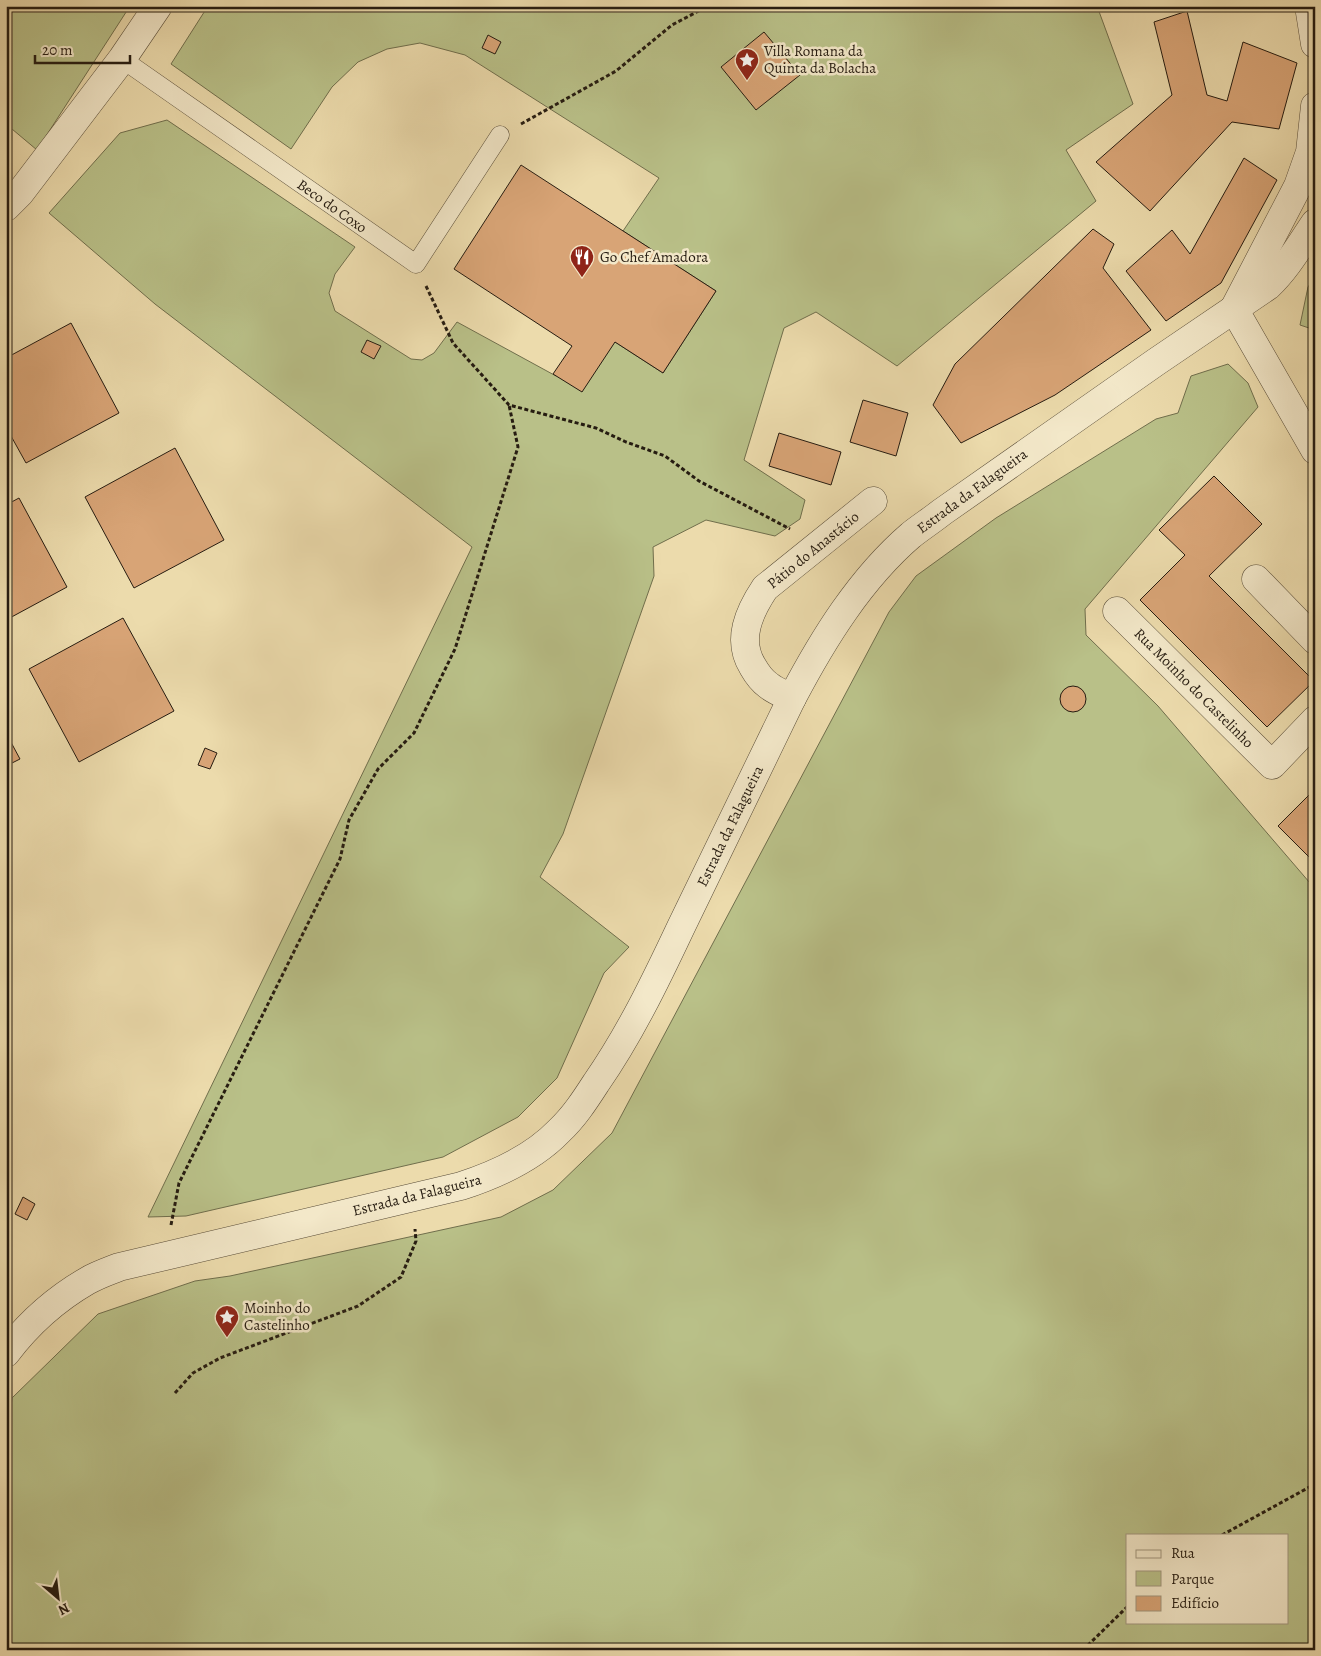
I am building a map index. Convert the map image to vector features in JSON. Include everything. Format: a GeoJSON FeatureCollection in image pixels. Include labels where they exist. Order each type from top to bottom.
{"type":"FeatureCollection","features":[{"type":"Feature","properties":{"kind":"street"},"geometry":{"type":"LineString","coordinates":[[11,193],[122,59],[158,6]]}},
{"type":"Feature","properties":{"kind":"street","name":"Estrada da Falagueira"},"geometry":{"type":"LineString","coordinates":[[6,1352],[60,1298],[89,1280],[120,1267],[461,1186],[502,1170],[542,1145],[558,1132],[576,1112],[610,1062],[646,1001],[792,698],[814,656],[837,621],[886,559],[911,535],[982,483],[1234,309],[1298,186],[1310,173],[1310,152],[1315,106]]}},
{"type":"Feature","properties":{"kind":"street"},"geometry":{"type":"LineString","coordinates":[[1315,223],[1279,276],[1268,286],[1234,309],[1315,450]]}},
{"type":"Feature","properties":{"kind":"street","name":"Pátio do Anastácio"},"geometry":{"type":"LineString","coordinates":[[792,698],[768,686],[749,662],[744,634],[748,619],[765,588],[873,501]]}},
{"type":"Feature","properties":{"kind":"street"},"geometry":{"type":"LineString","coordinates":[[1256,579],[1315,640]]}},
{"type":"Feature","properties":{"kind":"street","name":"Rua Moinho do Castelinho"},"geometry":{"type":"LineString","coordinates":[[1117,611],[1272,765],[1315,720]]}},
{"type":"Feature","properties":{"kind":"lane","name":"Beco do Coxo"},"geometry":{"type":"LineString","coordinates":[[122,59],[416,264]]}},
{"type":"Feature","properties":{"kind":"lane"},"geometry":{"type":"LineString","coordinates":[[416,264],[500,135]]}},
{"type":"Feature","properties":{"kind":"path"},"geometry":{"type":"LineString","coordinates":[[500,135],[556,106],[616,71],[672,26],[708,6]]}},
{"type":"Feature","properties":{"kind":"path"},"geometry":{"type":"LineString","coordinates":[[165,1256],[179,1183],[340,859],[348,820],[378,769],[414,733],[455,649],[518,447],[509,405],[452,343],[416,264]]}},
{"type":"Feature","properties":{"kind":"path"},"geometry":{"type":"LineString","coordinates":[[509,405],[596,428],[626,442],[665,456],[699,481],[819,545]]}},
{"type":"Feature","properties":{"kind":"path"},"geometry":{"type":"LineString","coordinates":[[175,1393],[193,1373],[220,1358],[358,1306],[401,1277],[416,1241],[411,1198]]}},
{"type":"Feature","properties":{"kind":"path"},"geometry":{"type":"LineString","coordinates":[[1224,1534],[1315,1484]]}},
{"type":"Feature","properties":{"kind":"path"},"geometry":{"type":"LineString","coordinates":[[1083,1650],[1126,1608]]}},
{"type":"Feature","properties":{"kind":"green space"},"geometry":{"type":"Polygon","coordinates":[[[6,6],[130,6],[37,150],[6,124],[6,6]]]}},
{"type":"Feature","properties":{"kind":"green space"},"geometry":{"type":"Polygon","coordinates":[[[208,6],[1097,6],[1133,104],[1066,150],[1096,201],[897,366],[816,312],[784,328],[744,460],[805,500],[800,519],[775,536],[706,520],[653,547],[654,576],[563,834],[540,877],[629,947],[604,973],[557,1078],[518,1117],[443,1157],[186,1216],[148,1217],[472,547],[155,304],[49,213],[120,133],[167,120],[355,247],[335,274],[329,293],[335,311],[411,359],[422,360],[434,353],[457,322],[556,376],[615,342],[663,373],[716,291],[623,231],[659,178],[465,55],[420,43],[387,49],[358,62],[332,87],[291,149],[171,64],[208,6]]]}},
{"type":"Feature","properties":{"kind":"green space"},"geometry":{"type":"Polygon","coordinates":[[[1315,277],[1315,330],[1300,325],[1308,287],[1315,277]]]}},
{"type":"Feature","properties":{"kind":"green space"},"geometry":{"type":"Polygon","coordinates":[[[1228,364],[1248,383],[1258,407],[1085,609],[1086,635],[1158,706],[1310,883],[1315,879],[1315,1650],[6,1650],[6,1448],[12,1398],[98,1314],[195,1281],[230,1276],[501,1217],[553,1190],[612,1133],[889,612],[916,576],[996,518],[1156,419],[1178,413],[1191,376],[1228,364]]]}},
{"type":"Feature","properties":{"kind":"building"},"geometry":{"type":"Polygon","coordinates":[[[1187,11],[1207,95],[1227,101],[1243,42],[1297,63],[1279,129],[1232,122],[1150,211],[1096,162],[1172,95],[1154,22],[1187,11]]]}},
{"type":"Feature","properties":{"kind":"building"},"geometry":{"type":"Polygon","coordinates":[[[764,32],[800,75],[756,110],[721,67],[764,32]]]}},
{"type":"Feature","properties":{"kind":"building"},"geometry":{"type":"Polygon","coordinates":[[[488,35],[501,42],[495,54],[482,48],[488,35]]]}},
{"type":"Feature","properties":{"kind":"building"},"geometry":{"type":"Polygon","coordinates":[[[1244,158],[1277,180],[1221,283],[1166,321],[1126,271],[1172,230],[1190,254],[1244,158]]]}},
{"type":"Feature","properties":{"kind":"building","name":"Go Chef Amadora"},"geometry":{"type":"Polygon","coordinates":[[[521,165],[716,291],[663,373],[615,342],[582,392],[553,374],[572,346],[454,269],[521,165]]]}},
{"type":"Feature","properties":{"kind":"building"},"geometry":{"type":"Polygon","coordinates":[[[1093,229],[1114,244],[1103,268],[1151,330],[1055,395],[961,443],[933,405],[955,364],[1093,229]]]}},
{"type":"Feature","properties":{"kind":"building"},"geometry":{"type":"Polygon","coordinates":[[[71,323],[119,413],[26,463],[6,427],[6,358],[71,323]]]}},
{"type":"Feature","properties":{"kind":"building"},"geometry":{"type":"Polygon","coordinates":[[[367,340],[381,346],[374,359],[361,352],[367,340]]]}},
{"type":"Feature","properties":{"kind":"building"},"geometry":{"type":"Polygon","coordinates":[[[863,400],[908,413],[896,456],[850,442],[863,400]]]}},
{"type":"Feature","properties":{"kind":"building"},"geometry":{"type":"Polygon","coordinates":[[[779,433],[841,452],[831,485],[769,466],[779,433]]]}},
{"type":"Feature","properties":{"kind":"building"},"geometry":{"type":"Polygon","coordinates":[[[175,448],[224,540],[134,588],[85,497],[175,448]]]}},
{"type":"Feature","properties":{"kind":"building"},"geometry":{"type":"Polygon","coordinates":[[[1214,476],[1262,524],[1209,576],[1314,681],[1267,727],[1140,600],[1185,555],[1159,530],[1214,476]]]}},
{"type":"Feature","properties":{"kind":"building"},"geometry":{"type":"Polygon","coordinates":[[[19,498],[67,587],[6,620],[6,505],[19,498]]]}},
{"type":"Feature","properties":{"kind":"building"},"geometry":{"type":"Polygon","coordinates":[[[123,618],[174,711],[79,762],[29,669],[123,618]]]}},
{"type":"Feature","properties":{"kind":"building"},"geometry":{"type":"Polygon","coordinates":[[[1073,686],[1082,690],[1086,699],[1082,708],[1073,712],[1064,708],[1060,699],[1064,690],[1073,686]]]}},
{"type":"Feature","properties":{"kind":"building"},"geometry":{"type":"Polygon","coordinates":[[[6,733],[20,759],[6,766],[6,733]]]}},
{"type":"Feature","properties":{"kind":"building"},"geometry":{"type":"Polygon","coordinates":[[[205,748],[217,753],[210,769],[198,765],[205,748]]]}},
{"type":"Feature","properties":{"kind":"building"},"geometry":{"type":"Polygon","coordinates":[[[1315,789],[1315,863],[1278,826],[1315,789]]]}},
{"type":"Feature","properties":{"kind":"building"},"geometry":{"type":"Polygon","coordinates":[[[23,1197],[35,1204],[27,1220],[15,1214],[23,1197]]]}},
{"type":"Feature","properties":{"kind":"place","name":"Villa Romana da Quinta da Bolacha"},"geometry":{"type":"Point","coordinates":[747,81]}},
{"type":"Feature","properties":{"kind":"place","name":"Go Chef Amadora"},"geometry":{"type":"Point","coordinates":[582,278]}},
{"type":"Feature","properties":{"kind":"place","name":"Moinho do Castelinho"},"geometry":{"type":"Point","coordinates":[227,1338]}}]}
